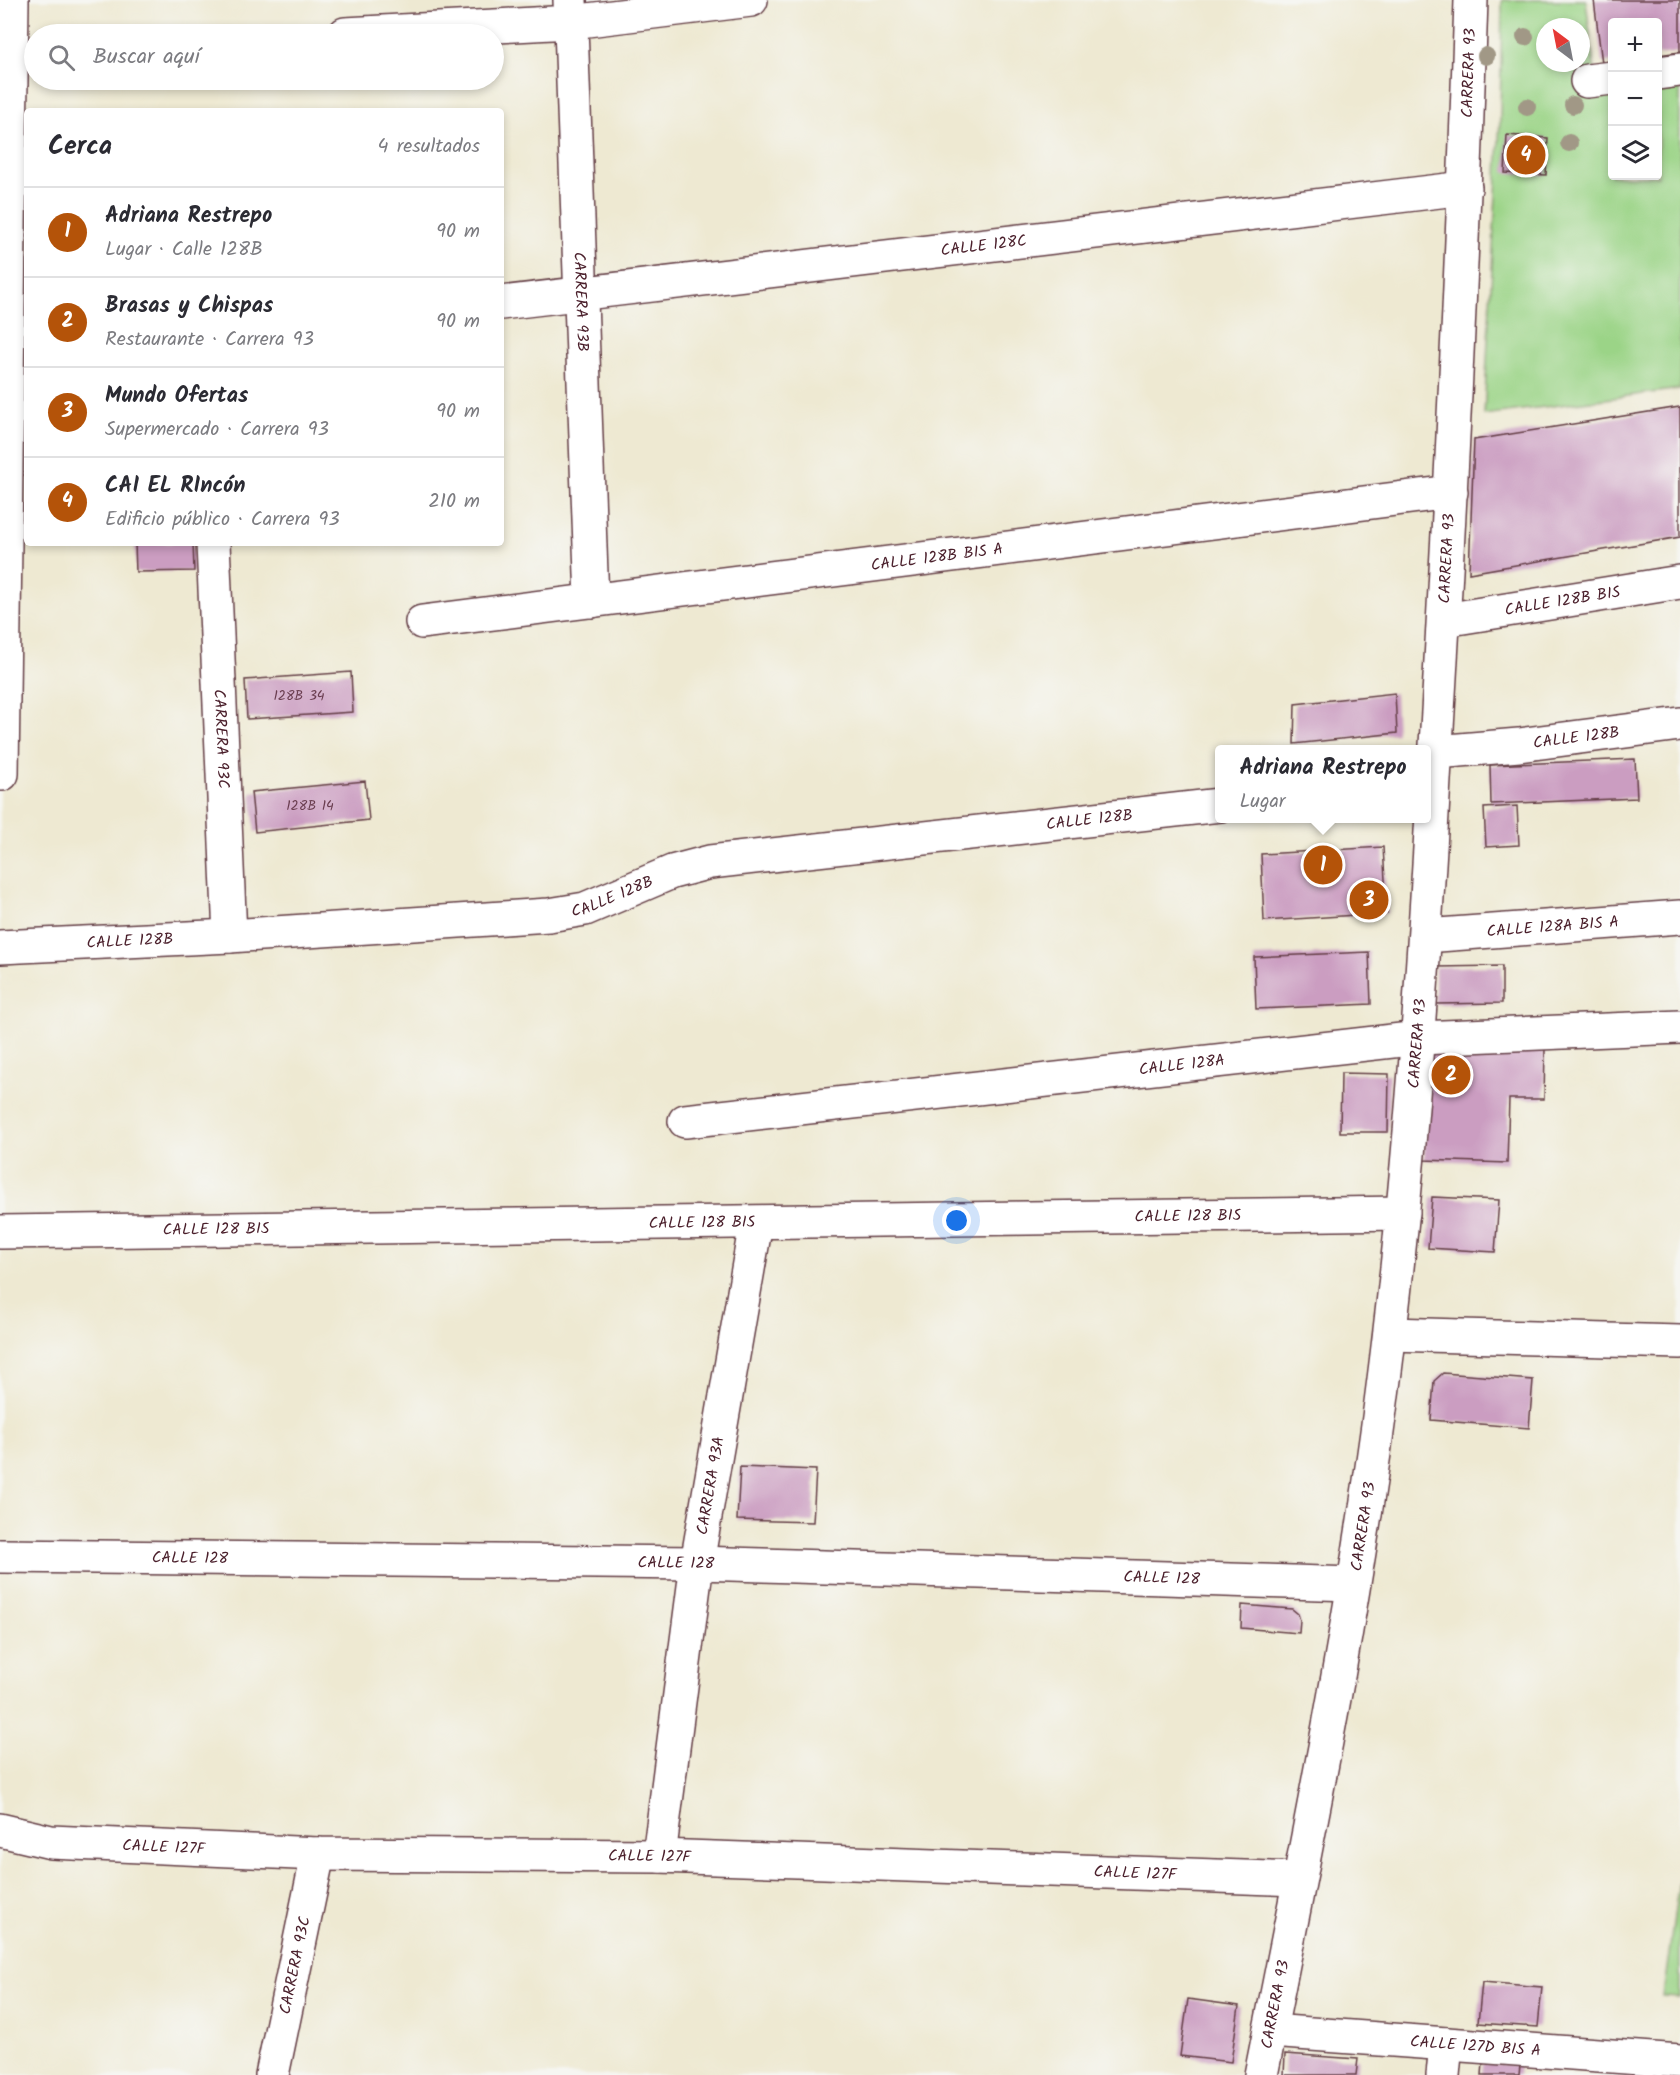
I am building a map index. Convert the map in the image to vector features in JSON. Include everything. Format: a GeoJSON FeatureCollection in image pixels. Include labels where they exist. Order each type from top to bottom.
{"type":"FeatureCollection","features":[{"type":"Feature","properties":{"kind":"street"},"geometry":{"type":"LineString","coordinates":[[2,774],[16,462],[3,426],[23,52],[12,0]]}},
{"type":"Feature","properties":{"kind":"street"},"geometry":{"type":"LineString","coordinates":[[443,24],[570,11],[751,0]]}},
{"type":"Feature","properties":{"kind":"street","name":"CARRERA 93"},"geometry":{"type":"LineString","coordinates":[[1431,795],[1444,620],[1465,188],[1471,0]]}},
{"type":"Feature","properties":{"kind":"street","name":"CARRERA 93B"},"geometry":{"type":"LineString","coordinates":[[570,11],[592,601]]}},
{"type":"Feature","properties":{"kind":"street"},"geometry":{"type":"LineString","coordinates":[[1662,72],[1680,70]]}},
{"type":"Feature","properties":{"kind":"street","name":"CALLE 128C"},"geometry":{"type":"LineString","coordinates":[[504,303],[1465,188]]}},
{"type":"Feature","properties":{"kind":"street","name":"CALLE 128B BIS A"},"geometry":{"type":"LineString","coordinates":[[422,622],[1450,492]]}},
{"type":"Feature","properties":{"kind":"street","name":"CARRERA 93C"},"geometry":{"type":"LineString","coordinates":[[213,546],[230,936]]}},
{"type":"Feature","properties":{"kind":"street","name":"CALLE 128B BIS"},"geometry":{"type":"LineString","coordinates":[[1444,620],[1680,582]]}},
{"type":"Feature","properties":{"kind":"street","name":"CALLE 128B"},"geometry":{"type":"LineString","coordinates":[[1432,772],[1519,745],[1680,724]]}},
{"type":"Feature","properties":{"kind":"street","name":"CALLE 128B"},"geometry":{"type":"LineString","coordinates":[[0,947],[230,936],[549,915],[585,909],[672,872],[710,862],[1215,806]]}},
{"type":"Feature","properties":{"kind":"street","name":"CARRERA 93"},"geometry":{"type":"LineString","coordinates":[[1261,2075],[1326,1744],[1353,1584],[1390,1334],[1419,1038],[1430,823]]}},
{"type":"Feature","properties":{"kind":"street","name":"CALLE 128A BIS A"},"geometry":{"type":"LineString","coordinates":[[1425,936],[1680,917]]}},
{"type":"Feature","properties":{"kind":"street","name":"CALLE 128A"},"geometry":{"type":"LineString","coordinates":[[685,1121],[1419,1038],[1680,1028]]}},
{"type":"Feature","properties":{"kind":"street","name":"CALLE 128 BIS"},"geometry":{"type":"LineString","coordinates":[[0,1232],[1403,1213]]}},
{"type":"Feature","properties":{"kind":"street","name":"CARRERA 93A"},"geometry":{"type":"LineString","coordinates":[[659,1856],[697,1563],[756,1223]]}},
{"type":"Feature","properties":{"kind":"street"},"geometry":{"type":"LineString","coordinates":[[1390,1334],[1680,1342]]}},
{"type":"Feature","properties":{"kind":"street","name":"CALLE 128"},"geometry":{"type":"LineString","coordinates":[[0,1557],[697,1563],[1353,1584]]}},
{"type":"Feature","properties":{"kind":"street","name":"CALLE 127F"},"geometry":{"type":"LineString","coordinates":[[0,1830],[51,1842],[318,1854],[659,1856],[1299,1879]]}},
{"type":"Feature","properties":{"kind":"street","name":"CARRERA 93C"},"geometry":{"type":"LineString","coordinates":[[272,2075],[318,1854]]}},
{"type":"Feature","properties":{"kind":"street","name":"CALLE 127D BIS A"},"geometry":{"type":"LineString","coordinates":[[1270,2031],[1445,2059],[1680,2061]]}},
{"type":"Feature","properties":{"kind":"green space"},"geometry":{"type":"Polygon","coordinates":[[[1502,0],[1586,0],[1588,18],[1536,18],[1536,72],[1590,72],[1590,33],[1597,91],[1608,90],[1608,180],[1662,180],[1662,85],[1680,83],[1680,389],[1484,415],[1500,120],[1502,0]]]}},
{"type":"Feature","properties":{"kind":"green space"},"geometry":{"type":"Polygon","coordinates":[[[1680,1873],[1680,1998],[1663,1997],[1680,1873]]]}},
{"type":"Feature","properties":{"kind":"building"},"geometry":{"type":"Polygon","coordinates":[[[1594,0],[1680,0],[1680,52],[1662,54],[1662,18],[1608,18],[1608,62],[1602,63],[1594,0]]]}},
{"type":"Feature","properties":{"kind":"building"},"geometry":{"type":"Polygon","coordinates":[[[1507,135],[1548,138],[1546,175],[1505,173],[1507,135]]]}},
{"type":"Feature","properties":{"kind":"building"},"geometry":{"type":"Polygon","coordinates":[[[1680,407],[1680,537],[1469,573],[1474,440],[1680,407]]]}},
{"type":"Feature","properties":{"kind":"building"},"geometry":{"type":"Polygon","coordinates":[[[135,546],[193,546],[194,571],[136,572],[135,546]]]}},
{"type":"Feature","properties":{"kind":"building"},"geometry":{"type":"Polygon","coordinates":[[[351,672],[353,712],[247,719],[245,680],[351,672]]]}},
{"type":"Feature","properties":{"kind":"building"},"geometry":{"type":"Polygon","coordinates":[[[1395,693],[1397,733],[1294,744],[1295,704],[1395,693]]]}},
{"type":"Feature","properties":{"kind":"building"},"geometry":{"type":"Polygon","coordinates":[[[1635,759],[1637,798],[1491,804],[1490,765],[1635,759]]]}},
{"type":"Feature","properties":{"kind":"building"},"geometry":{"type":"Polygon","coordinates":[[[365,781],[369,820],[255,832],[251,792],[365,781]]]}},
{"type":"Feature","properties":{"kind":"building"},"geometry":{"type":"Polygon","coordinates":[[[1517,806],[1519,845],[1486,847],[1484,808],[1517,806]]]}},
{"type":"Feature","properties":{"kind":"building"},"geometry":{"type":"Polygon","coordinates":[[[1383,847],[1387,913],[1264,921],[1261,854],[1383,847]]]}},
{"type":"Feature","properties":{"kind":"building"},"geometry":{"type":"Polygon","coordinates":[[[1369,952],[1371,1004],[1256,1009],[1254,957],[1369,952]]]}},
{"type":"Feature","properties":{"kind":"building"},"geometry":{"type":"Polygon","coordinates":[[[1502,966],[1502,1003],[1435,1004],[1435,967],[1502,966]]]}},
{"type":"Feature","properties":{"kind":"building"},"geometry":{"type":"Polygon","coordinates":[[[1430,1046],[1545,1048],[1544,1099],[1509,1099],[1507,1163],[1424,1160],[1430,1046]]]}},
{"type":"Feature","properties":{"kind":"building"},"geometry":{"type":"Polygon","coordinates":[[[1341,1073],[1389,1074],[1388,1132],[1340,1132],[1341,1073]]]}},
{"type":"Feature","properties":{"kind":"building"},"geometry":{"type":"Polygon","coordinates":[[[1432,1197],[1499,1200],[1495,1252],[1428,1248],[1432,1197]]]}},
{"type":"Feature","properties":{"kind":"building"},"geometry":{"type":"Polygon","coordinates":[[[1443,1373],[1533,1380],[1529,1428],[1431,1420],[1434,1381],[1443,1373]]]}},
{"type":"Feature","properties":{"kind":"building"},"geometry":{"type":"Polygon","coordinates":[[[740,1467],[816,1470],[813,1522],[737,1520],[740,1467]]]}},
{"type":"Feature","properties":{"kind":"building"},"geometry":{"type":"Polygon","coordinates":[[[1242,1605],[1292,1609],[1298,1614],[1300,1620],[1299,1633],[1241,1628],[1242,1605]]]}},
{"type":"Feature","properties":{"kind":"building"},"geometry":{"type":"Polygon","coordinates":[[[1482,1982],[1542,1987],[1538,2027],[1478,2023],[1482,1982]]]}},
{"type":"Feature","properties":{"kind":"building"},"geometry":{"type":"Polygon","coordinates":[[[1188,1999],[1239,2006],[1231,2062],[1180,2056],[1188,1999]]]}},
{"type":"Feature","properties":{"kind":"building"},"geometry":{"type":"Polygon","coordinates":[[[1285,2054],[1358,2059],[1356,2075],[1284,2075],[1285,2054]]]}},
{"type":"Feature","properties":{"kind":"building"},"geometry":{"type":"Polygon","coordinates":[[[1483,2063],[1520,2065],[1519,2075],[1482,2075],[1483,2063]]]}},
{"type":"Feature","properties":{"kind":"place","name":"CAI EL RIncón"},"geometry":{"type":"Point","coordinates":[1526,155]}},
{"type":"Feature","properties":{"kind":"place","name":"Adriana Restrepo"},"geometry":{"type":"Point","coordinates":[1323,865]}},
{"type":"Feature","properties":{"kind":"place","name":"Mundo Ofertas"},"geometry":{"type":"Point","coordinates":[1369,900]}},
{"type":"Feature","properties":{"kind":"place","name":"Brasas y Chispas"},"geometry":{"type":"Point","coordinates":[1451,1075]}}]}
